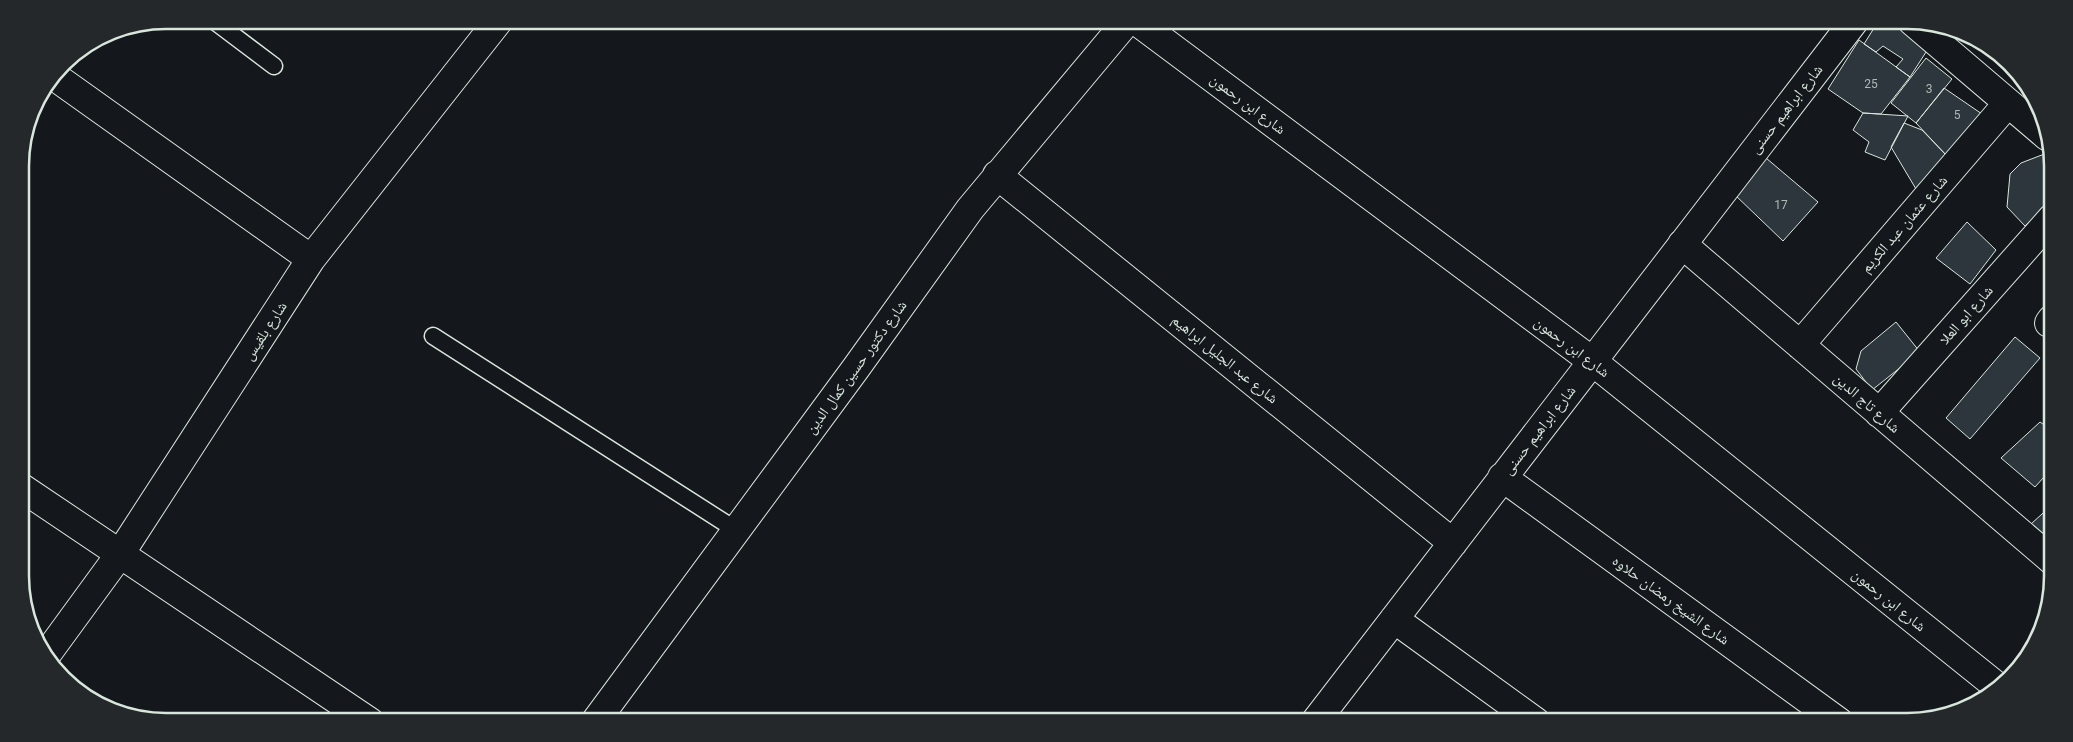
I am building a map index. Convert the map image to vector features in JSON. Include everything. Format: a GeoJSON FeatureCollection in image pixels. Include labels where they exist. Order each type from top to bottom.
{"type":"FeatureCollection","features":[{"type":"Feature","properties":{"kind":"street","name":"شارع بلقيس"},"geometry":{"type":"LineString","coordinates":[[50,649],[120,554],[311,259],[491,29]]}},
{"type":"Feature","properties":{"kind":"street","name":"شارع دكتور حسين كمال الدين"},"geometry":{"type":"LineString","coordinates":[[602,713],[970,209],[997,174],[1120,29]]}},
{"type":"Feature","properties":{"kind":"street","name":"شارع ابن رحمون"},"geometry":{"type":"LineString","coordinates":[[1147,29],[1592,361],[1993,683]]}},
{"type":"Feature","properties":{"kind":"street","name":"شارع ابراهيم حسنى"},"geometry":{"type":"LineString","coordinates":[[1322,713],[1848,29]]}},
{"type":"Feature","properties":{"kind":"street"},"geometry":{"type":"LineString","coordinates":[[1922,30],[2040,130]]}},
{"type":"Feature","properties":{"kind":"street"},"geometry":{"type":"LineString","coordinates":[[59,80],[311,259]]}},
{"type":"Feature","properties":{"kind":"street","name":"شارع عثمان عبد الكريم"},"geometry":{"type":"LineString","coordinates":[[1800,345],[2008,103]]}},
{"type":"Feature","properties":{"kind":"street","name":"شارع عبد الجليل ابراهيم"},"geometry":{"type":"LineString","coordinates":[[997,174],[1453,543]]}},
{"type":"Feature","properties":{"kind":"street","name":"شارع ابو العلا"},"geometry":{"type":"LineString","coordinates":[[1879,413],[2044,227]]}},
{"type":"Feature","properties":{"kind":"street","name":"شارع تاج الدين"},"geometry":{"type":"LineString","coordinates":[[1682,244],[2044,554]]}},
{"type":"Feature","properties":{"kind":"street","name":"شارع الشيخ رمضان حلاوه"},"geometry":{"type":"LineString","coordinates":[[1502,478],[1827,713]]}},
{"type":"Feature","properties":{"kind":"street"},"geometry":{"type":"LineString","coordinates":[[29,493],[357,713]]}},
{"type":"Feature","properties":{"kind":"street"},"geometry":{"type":"LineString","coordinates":[[1394,619],[1524,713]]}},
{"type":"Feature","properties":{"kind":"lane"},"geometry":{"type":"LineString","coordinates":[[225,29],[274,66]]}},
{"type":"Feature","properties":{"kind":"lane"},"geometry":{"type":"LineString","coordinates":[[433,336],[736,530]]}},
{"type":"Feature","properties":{"kind":"building"},"geometry":{"type":"Polygon","coordinates":[[[1873,29],[1905,29],[1928,49],[1910,77],[1896,67],[1903,59],[1883,46],[1876,52],[1864,44],[1873,29]]]}},
{"type":"Feature","properties":{"kind":"building"},"geometry":{"type":"Polygon","coordinates":[[[1859,40],[1910,77],[1881,114],[1863,113],[1828,89],[1859,40]]]}},
{"type":"Feature","properties":{"kind":"building"},"geometry":{"type":"Polygon","coordinates":[[[1926,58],[1952,79],[1916,123],[1891,103],[1926,58]]]}},
{"type":"Feature","properties":{"kind":"building"},"geometry":{"type":"Polygon","coordinates":[[[1944,88],[1982,114],[1947,156],[1916,123],[1944,88]]]}},
{"type":"Feature","properties":{"kind":"building"},"geometry":{"type":"Polygon","coordinates":[[[1863,113],[1908,116],[1885,160],[1865,152],[1869,142],[1853,130],[1863,113]]]}},
{"type":"Feature","properties":{"kind":"building"},"geometry":{"type":"Polygon","coordinates":[[[1904,123],[1922,130],[1947,156],[1916,189],[1891,147],[1904,123]]]}},
{"type":"Feature","properties":{"kind":"building"},"geometry":{"type":"Polygon","coordinates":[[[2043,154],[2044,208],[2025,226],[2007,207],[2010,174],[2021,163],[2043,154]]]}},
{"type":"Feature","properties":{"kind":"building"},"geometry":{"type":"Polygon","coordinates":[[[1766,158],[1818,202],[1783,241],[1734,194],[1766,158]]]}},
{"type":"Feature","properties":{"kind":"building"},"geometry":{"type":"Polygon","coordinates":[[[1967,222],[1996,250],[1970,284],[1936,258],[1967,222]]]}},
{"type":"Feature","properties":{"kind":"building"},"geometry":{"type":"Polygon","coordinates":[[[1896,322],[1920,352],[1872,390],[1856,369],[1861,351],[1896,322]]]}},
{"type":"Feature","properties":{"kind":"building"},"geometry":{"type":"Polygon","coordinates":[[[2015,337],[2040,358],[1970,439],[1946,418],[2015,337]]]}},
{"type":"Feature","properties":{"kind":"building"},"geometry":{"type":"Polygon","coordinates":[[[2040,422],[2044,425],[2044,477],[2035,487],[2001,458],[2040,422]]]}},
{"type":"Feature","properties":{"kind":"building"},"geometry":{"type":"Polygon","coordinates":[[[2044,512],[2044,536],[2031,524],[2044,512]]]}}]}
